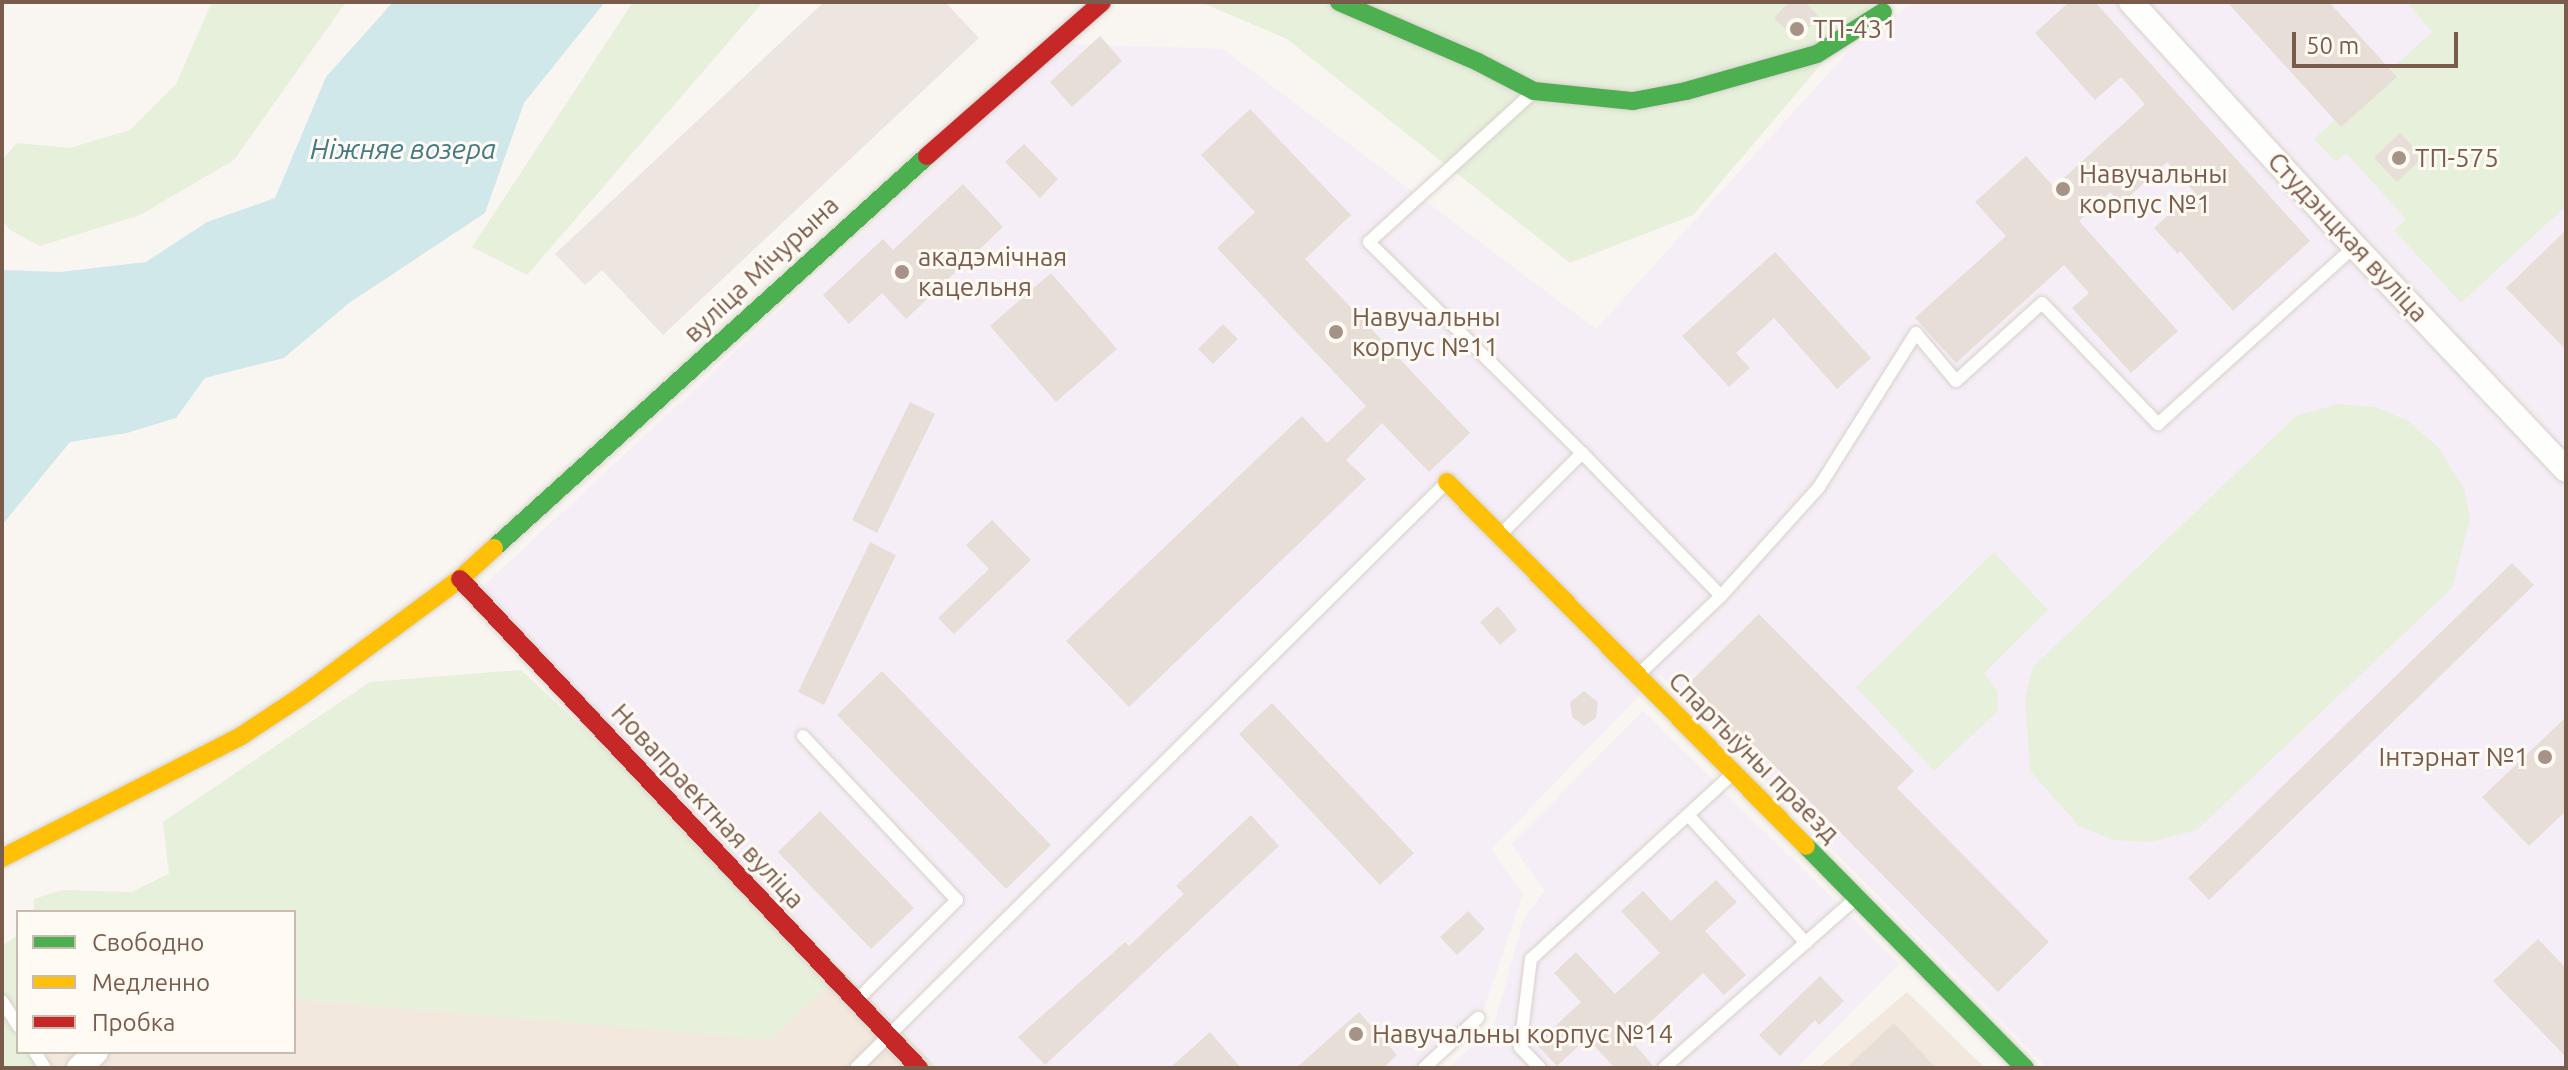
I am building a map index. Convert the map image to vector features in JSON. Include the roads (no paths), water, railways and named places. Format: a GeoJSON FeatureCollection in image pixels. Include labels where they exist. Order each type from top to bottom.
{"type":"FeatureCollection","features":[{"type":"Feature","properties":{"kind":"street","name":"вуліца Мічурына"},"geometry":{"type":"LineString","coordinates":[[2,858],[241,736],[303,695],[460,579],[843,229],[1102,2]]}},
{"type":"Feature","properties":{"kind":"street"},"geometry":{"type":"LineString","coordinates":[[1339,2],[1478,62],[1534,91],[1633,101],[1686,91],[1817,54],[1883,12]]}},
{"type":"Feature","properties":{"kind":"street","name":"Студэнцкая вуліца"},"geometry":{"type":"LineString","coordinates":[[2131,2],[2566,470]]}},
{"type":"Feature","properties":{"kind":"street","name":"Спартыўны праезд"},"geometry":{"type":"LineString","coordinates":[[1447,482],[2025,1068]]}},
{"type":"Feature","properties":{"kind":"street","name":"Новапраектная вуліца"},"geometry":{"type":"LineString","coordinates":[[460,579],[919,1068]]}},
{"type":"Feature","properties":{"kind":"street"},"geometry":{"type":"LineString","coordinates":[[79,1068],[94,1054]]}},
{"type":"Feature","properties":{"kind":"lane"},"geometry":{"type":"LineString","coordinates":[[1534,91],[1369,242],[1721,596]]}},
{"type":"Feature","properties":{"kind":"lane"},"geometry":{"type":"LineString","coordinates":[[1637,676],[1721,596],[1819,487],[1916,333],[1956,381],[2042,303],[2158,424],[2355,246]]}},
{"type":"Feature","properties":{"kind":"lane"},"geometry":{"type":"LineString","coordinates":[[1500,535],[1582,453]]}},
{"type":"Feature","properties":{"kind":"lane"},"geometry":{"type":"LineString","coordinates":[[856,1068],[1447,482]]}},
{"type":"Feature","properties":{"kind":"lane"},"geometry":{"type":"LineString","coordinates":[[803,736],[957,900],[856,1001]]}},
{"type":"Feature","properties":{"kind":"lane"},"geometry":{"type":"LineString","coordinates":[[1540,1068],[1520,1047],[1531,959],[1734,773]]}},
{"type":"Feature","properties":{"kind":"lane"},"geometry":{"type":"LineString","coordinates":[[1688,815],[1806,943]]}},
{"type":"Feature","properties":{"kind":"lane"},"geometry":{"type":"LineString","coordinates":[[1664,1068],[1858,897]]}},
{"type":"Feature","properties":{"kind":"lane"},"geometry":{"type":"LineString","coordinates":[[2,1001],[16,1023]]}},
{"type":"Feature","properties":{"kind":"lane"},"geometry":{"type":"LineString","coordinates":[[1424,1068],[1478,1018]]}},
{"type":"Feature","properties":{"kind":"water","name":"Ніжняе возера"},"geometry":{"type":"Polygon","coordinates":[[[393,2],[605,2],[524,103],[485,213],[349,303],[284,358],[205,378],[176,418],[127,433],[70,442],[2,525],[2,270],[60,272],[146,262],[207,222],[275,198],[326,77],[393,2]]]}},
{"type":"Feature","properties":{"kind":"place","name":"ТП-431"},"geometry":{"type":"Point","coordinates":[1797,29]}},
{"type":"Feature","properties":{"kind":"place","name":"ТП-575"},"geometry":{"type":"Point","coordinates":[2399,158]}},
{"type":"Feature","properties":{"kind":"place","name":"Навучальны корпус №1"},"geometry":{"type":"Point","coordinates":[2063,189]}},
{"type":"Feature","properties":{"kind":"place","name":"акадэмічная кацельня"},"geometry":{"type":"Point","coordinates":[902,272]}},
{"type":"Feature","properties":{"kind":"place","name":"Навучальны корпус №11"},"geometry":{"type":"Point","coordinates":[1336,332]}},
{"type":"Feature","properties":{"kind":"place","name":"Інтэрнат №1"},"geometry":{"type":"Point","coordinates":[2545,757]}},
{"type":"Feature","properties":{"kind":"place","name":"Навучальны корпус №14"},"geometry":{"type":"Point","coordinates":[1356,1034]}}]}
